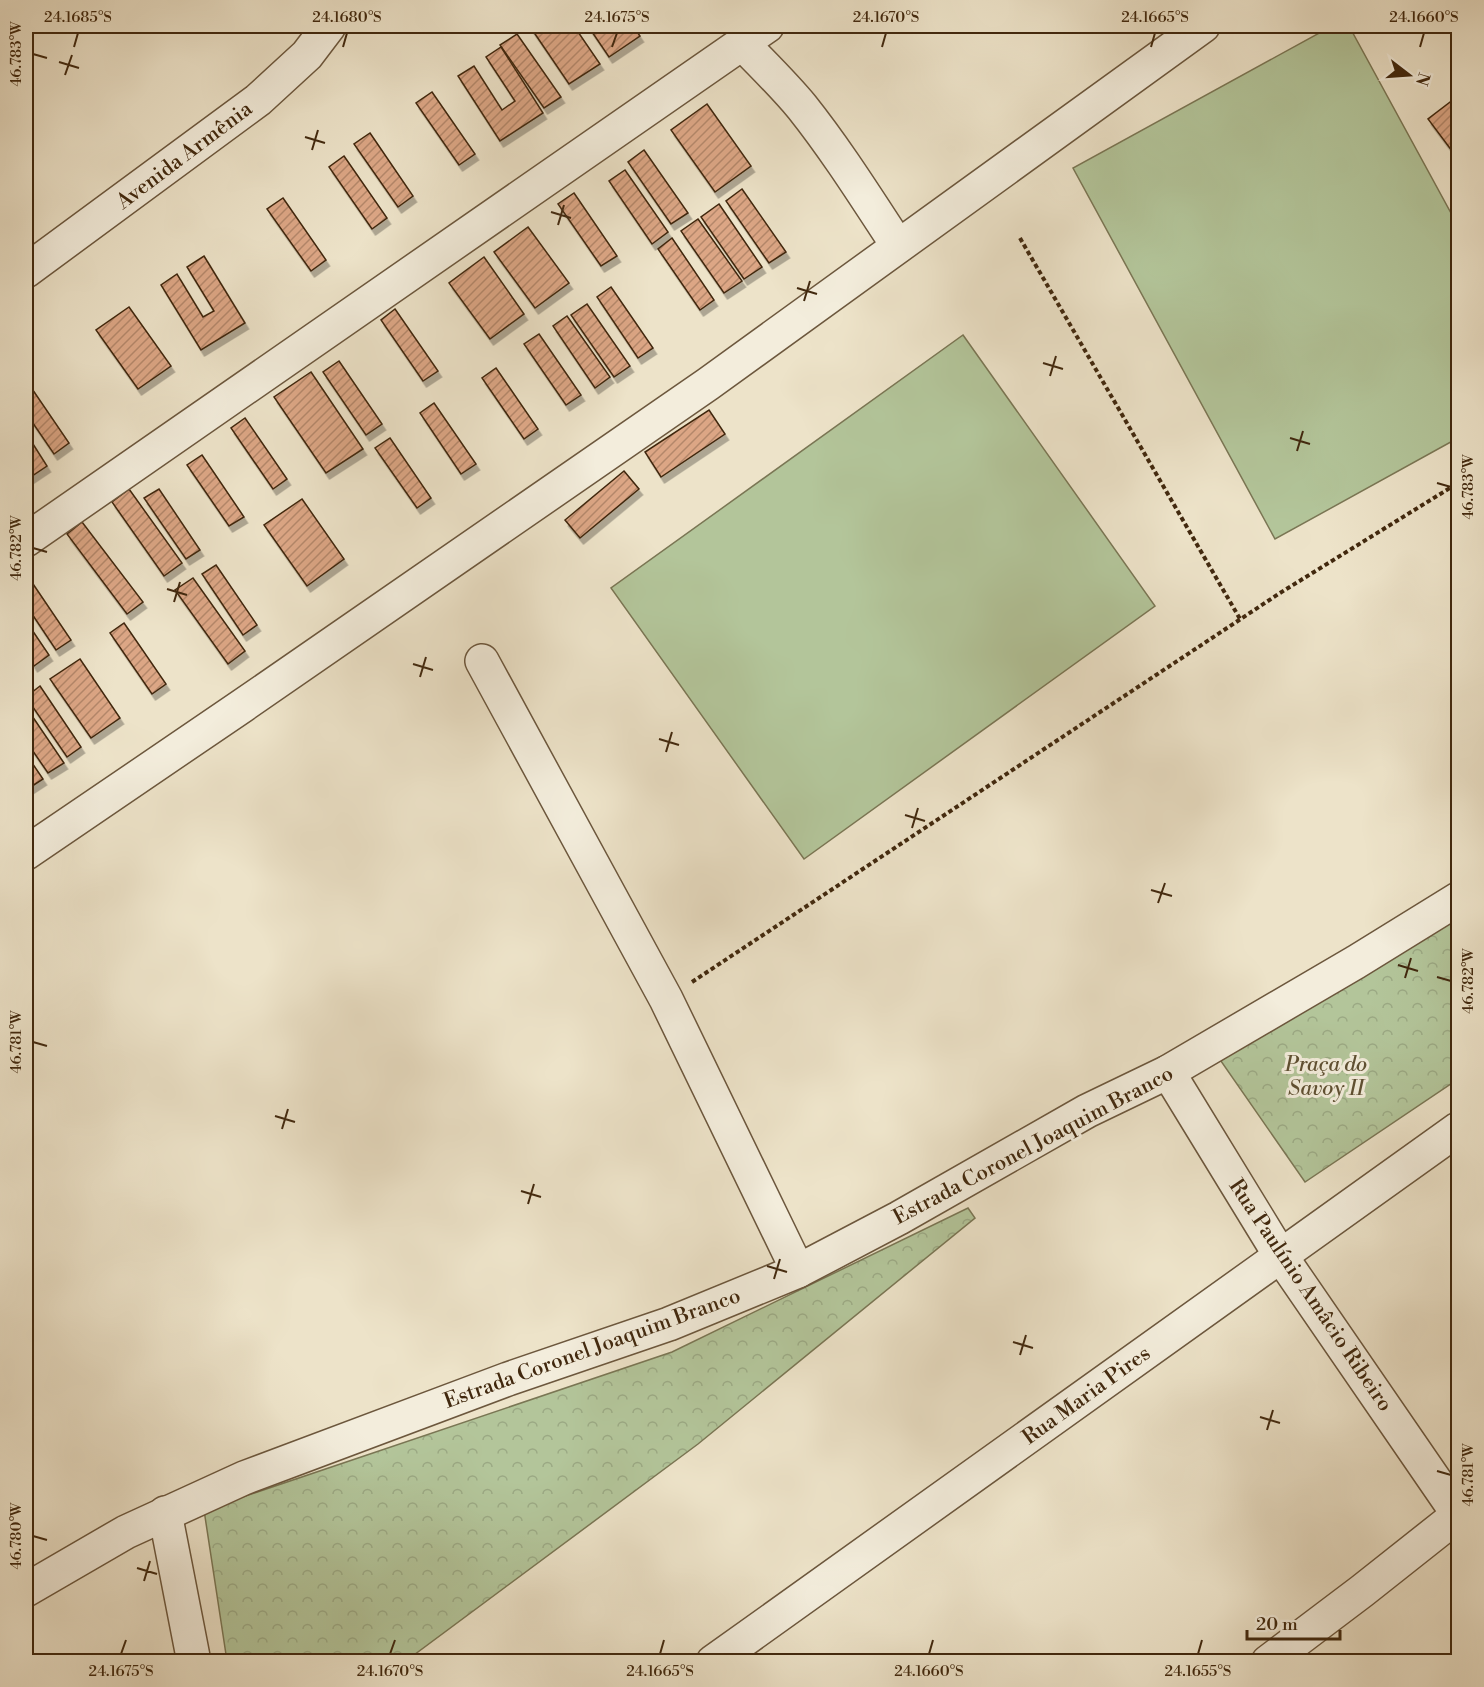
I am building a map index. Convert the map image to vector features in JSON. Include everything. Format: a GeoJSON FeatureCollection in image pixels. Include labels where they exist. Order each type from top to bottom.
{"type":"FeatureCollection","features":[{"type":"Feature","properties":{"kind":"street","name":"Avenida Armênia"},"geometry":{"type":"LineString","coordinates":[[26,271],[258,99],[307,55],[329,26]]}},
{"type":"Feature","properties":{"kind":"street"},"geometry":{"type":"LineString","coordinates":[[26,853],[243,706],[708,384],[1203,26]]}},
{"type":"Feature","properties":{"kind":"street"},"geometry":{"type":"LineString","coordinates":[[26,540],[755,34],[771,72],[802,106],[898,246]]}},
{"type":"Feature","properties":{"kind":"street"},"geometry":{"type":"LineString","coordinates":[[482,661],[666,999],[798,1271]]}},
{"type":"Feature","properties":{"kind":"street","name":"Estrada Coronel Joaquim Branco"},"geometry":{"type":"LineString","coordinates":[[26,1590],[78,1558],[165,1513],[244,1478],[508,1379],[669,1324],[798,1271],[898,1218],[1087,1111],[1168,1072],[1356,962],[1458,899]]}},
{"type":"Feature","properties":{"kind":"street","name":"Rua Paulínio Amâcio Ribeiro"},"geometry":{"type":"LineString","coordinates":[[1168,1072],[1280,1255],[1458,1515]]}},
{"type":"Feature","properties":{"kind":"street","name":"Rua Maria Pires"},"geometry":{"type":"LineString","coordinates":[[713,1662],[1458,1129]]}},
{"type":"Feature","properties":{"kind":"street"},"geometry":{"type":"LineString","coordinates":[[165,1513],[194,1662]]}},
{"type":"Feature","properties":{"kind":"street"},"geometry":{"type":"LineString","coordinates":[[1268,1662],[1362,1592],[1458,1515]]}},
{"type":"Feature","properties":{"kind":"path"},"geometry":{"type":"LineString","coordinates":[[1020,238],[1240,619]]}},
{"type":"Feature","properties":{"kind":"path"},"geometry":{"type":"LineString","coordinates":[[666,999],[1240,619],[1458,483]]}},
{"type":"Feature","properties":{"kind":"green space"},"geometry":{"type":"Polygon","coordinates":[[[1332,26],[1349,26],[1458,226],[1458,438],[1275,539],[1073,168],[1332,26]]]}},
{"type":"Feature","properties":{"kind":"green space"},"geometry":{"type":"Polygon","coordinates":[[[963,335],[1155,606],[804,859],[611,588],[963,335]]]}},
{"type":"Feature","properties":{"kind":"green space","name":"Praça do Savoy II"},"geometry":{"type":"Polygon","coordinates":[[[1458,917],[1458,1079],[1305,1182],[1214,1051],[1458,917]]]}},
{"type":"Feature","properties":{"kind":"green space"},"geometry":{"type":"Polygon","coordinates":[[[968,1208],[975,1218],[698,1444],[414,1655],[411,1661],[227,1661],[204,1510],[672,1352],[968,1208]]]}},
{"type":"Feature","properties":{"kind":"building"},"geometry":{"type":"Polygon","coordinates":[[[574,26],[600,64],[569,84],[531,28],[574,26]]]}},
{"type":"Feature","properties":{"kind":"building"},"geometry":{"type":"Polygon","coordinates":[[[588,26],[633,26],[640,36],[609,57],[588,26]]]}},
{"type":"Feature","properties":{"kind":"building"},"geometry":{"type":"Polygon","coordinates":[[[517,34],[561,97],[544,108],[500,45],[517,34]]]}},
{"type":"Feature","properties":{"kind":"building"},"geometry":{"type":"Polygon","coordinates":[[[501,47],[543,113],[500,141],[458,76],[474,66],[502,110],[515,101],[486,57],[501,47]]]}},
{"type":"Feature","properties":{"kind":"building"},"geometry":{"type":"Polygon","coordinates":[[[432,92],[475,154],[459,165],[416,103],[432,92]]]}},
{"type":"Feature","properties":{"kind":"building"},"geometry":{"type":"Polygon","coordinates":[[[1458,96],[1458,159],[1428,119],[1458,96]]]}},
{"type":"Feature","properties":{"kind":"building"},"geometry":{"type":"Polygon","coordinates":[[[707,104],[751,166],[715,192],[671,130],[707,104]]]}},
{"type":"Feature","properties":{"kind":"building"},"geometry":{"type":"Polygon","coordinates":[[[370,133],[413,196],[398,207],[354,144],[370,133]]]}},
{"type":"Feature","properties":{"kind":"building"},"geometry":{"type":"Polygon","coordinates":[[[644,150],[688,213],[671,224],[628,162],[644,150]]]}},
{"type":"Feature","properties":{"kind":"building"},"geometry":{"type":"Polygon","coordinates":[[[344,156],[387,218],[372,229],[329,167],[344,156]]]}},
{"type":"Feature","properties":{"kind":"building"},"geometry":{"type":"Polygon","coordinates":[[[625,170],[668,232],[652,244],[609,181],[625,170]]]}},
{"type":"Feature","properties":{"kind":"building"},"geometry":{"type":"Polygon","coordinates":[[[742,189],[786,252],[769,263],[726,201],[742,189]]]}},
{"type":"Feature","properties":{"kind":"building"},"geometry":{"type":"Polygon","coordinates":[[[574,193],[617,256],[601,266],[558,204],[574,193]]]}},
{"type":"Feature","properties":{"kind":"building"},"geometry":{"type":"Polygon","coordinates":[[[283,198],[326,260],[311,271],[267,209],[283,198]]]}},
{"type":"Feature","properties":{"kind":"building"},"geometry":{"type":"Polygon","coordinates":[[[719,204],[762,267],[744,279],[701,217],[719,204]]]}},
{"type":"Feature","properties":{"kind":"building"},"geometry":{"type":"Polygon","coordinates":[[[698,219],[742,281],[724,293],[681,231],[698,219]]]}},
{"type":"Feature","properties":{"kind":"building"},"geometry":{"type":"Polygon","coordinates":[[[528,227],[569,283],[535,308],[494,252],[528,227]]]}},
{"type":"Feature","properties":{"kind":"building"},"geometry":{"type":"Polygon","coordinates":[[[672,238],[714,300],[700,310],[658,249],[672,238]]]}},
{"type":"Feature","properties":{"kind":"building"},"geometry":{"type":"Polygon","coordinates":[[[204,256],[245,323],[201,350],[161,285],[177,274],[203,317],[214,311],[187,267],[204,256]]]}},
{"type":"Feature","properties":{"kind":"building"},"geometry":{"type":"Polygon","coordinates":[[[484,257],[524,314],[490,339],[449,283],[484,257]]]}},
{"type":"Feature","properties":{"kind":"building"},"geometry":{"type":"Polygon","coordinates":[[[611,287],[653,348],[638,358],[597,297],[611,287]]]}},
{"type":"Feature","properties":{"kind":"building"},"geometry":{"type":"Polygon","coordinates":[[[587,304],[630,366],[614,377],[571,315],[587,304]]]}},
{"type":"Feature","properties":{"kind":"building"},"geometry":{"type":"Polygon","coordinates":[[[129,307],[171,366],[138,389],[96,330],[129,307]]]}},
{"type":"Feature","properties":{"kind":"building"},"geometry":{"type":"Polygon","coordinates":[[[395,309],[438,371],[423,381],[381,320],[395,309]]]}},
{"type":"Feature","properties":{"kind":"building"},"geometry":{"type":"Polygon","coordinates":[[[567,316],[610,377],[595,388],[553,326],[567,316]]]}},
{"type":"Feature","properties":{"kind":"building"},"geometry":{"type":"Polygon","coordinates":[[[539,334],[581,395],[566,405],[524,344],[539,334]]]}},
{"type":"Feature","properties":{"kind":"building"},"geometry":{"type":"Polygon","coordinates":[[[339,361],[382,424],[366,435],[323,372],[339,361]]]}},
{"type":"Feature","properties":{"kind":"building"},"geometry":{"type":"Polygon","coordinates":[[[496,368],[538,429],[524,439],[482,378],[496,368]]]}},
{"type":"Feature","properties":{"kind":"building"},"geometry":{"type":"Polygon","coordinates":[[[311,372],[363,449],[326,473],[274,397],[311,372]]]}},
{"type":"Feature","properties":{"kind":"building"},"geometry":{"type":"Polygon","coordinates":[[[26,380],[69,443],[54,454],[26,413],[26,380]]]}},
{"type":"Feature","properties":{"kind":"building"},"geometry":{"type":"Polygon","coordinates":[[[434,403],[476,464],[461,474],[420,413],[434,403]]]}},
{"type":"Feature","properties":{"kind":"building"},"geometry":{"type":"Polygon","coordinates":[[[709,410],[725,434],[661,477],[645,452],[709,410]]]}},
{"type":"Feature","properties":{"kind":"building"},"geometry":{"type":"Polygon","coordinates":[[[245,418],[287,479],[273,489],[231,428],[245,418]]]}},
{"type":"Feature","properties":{"kind":"building"},"geometry":{"type":"Polygon","coordinates":[[[26,433],[47,466],[26,480],[26,433]]]}},
{"type":"Feature","properties":{"kind":"building"},"geometry":{"type":"Polygon","coordinates":[[[390,438],[431,498],[417,508],[375,448],[390,438]]]}},
{"type":"Feature","properties":{"kind":"building"},"geometry":{"type":"Polygon","coordinates":[[[202,455],[244,517],[229,526],[187,465],[202,455]]]}},
{"type":"Feature","properties":{"kind":"building"},"geometry":{"type":"Polygon","coordinates":[[[624,471],[639,489],[580,538],[565,520],[624,471]]]}},
{"type":"Feature","properties":{"kind":"building"},"geometry":{"type":"Polygon","coordinates":[[[129,489],[182,563],[164,576],[112,502],[129,489]]]}},
{"type":"Feature","properties":{"kind":"building"},"geometry":{"type":"Polygon","coordinates":[[[159,489],[200,550],[186,559],[144,498],[159,489]]]}},
{"type":"Feature","properties":{"kind":"building"},"geometry":{"type":"Polygon","coordinates":[[[302,499],[344,559],[307,586],[264,525],[302,499]]]}},
{"type":"Feature","properties":{"kind":"building"},"geometry":{"type":"Polygon","coordinates":[[[82,522],[143,602],[127,614],[67,534],[82,522]]]}},
{"type":"Feature","properties":{"kind":"building"},"geometry":{"type":"Polygon","coordinates":[[[216,565],[257,625],[243,635],[202,574],[216,565]]]}},
{"type":"Feature","properties":{"kind":"building"},"geometry":{"type":"Polygon","coordinates":[[[29,578],[71,640],[56,650],[26,605],[26,580],[29,578]]]}},
{"type":"Feature","properties":{"kind":"building"},"geometry":{"type":"Polygon","coordinates":[[[193,578],[245,651],[228,664],[175,590],[193,578]]]}},
{"type":"Feature","properties":{"kind":"building"},"geometry":{"type":"Polygon","coordinates":[[[26,621],[49,655],[34,666],[26,653],[26,621]]]}},
{"type":"Feature","properties":{"kind":"building"},"geometry":{"type":"Polygon","coordinates":[[[124,623],[166,684],[152,694],[110,633],[124,623]]]}},
{"type":"Feature","properties":{"kind":"building"},"geometry":{"type":"Polygon","coordinates":[[[80,659],[120,718],[91,738],[50,679],[80,659]]]}},
{"type":"Feature","properties":{"kind":"building"},"geometry":{"type":"Polygon","coordinates":[[[40,686],[81,747],[67,757],[26,697],[40,686]]]}},
{"type":"Feature","properties":{"kind":"building"},"geometry":{"type":"Polygon","coordinates":[[[26,707],[64,763],[48,773],[26,741],[26,707]]]}},
{"type":"Feature","properties":{"kind":"building"},"geometry":{"type":"Polygon","coordinates":[[[26,754],[43,779],[26,790],[26,754]]]}}]}
